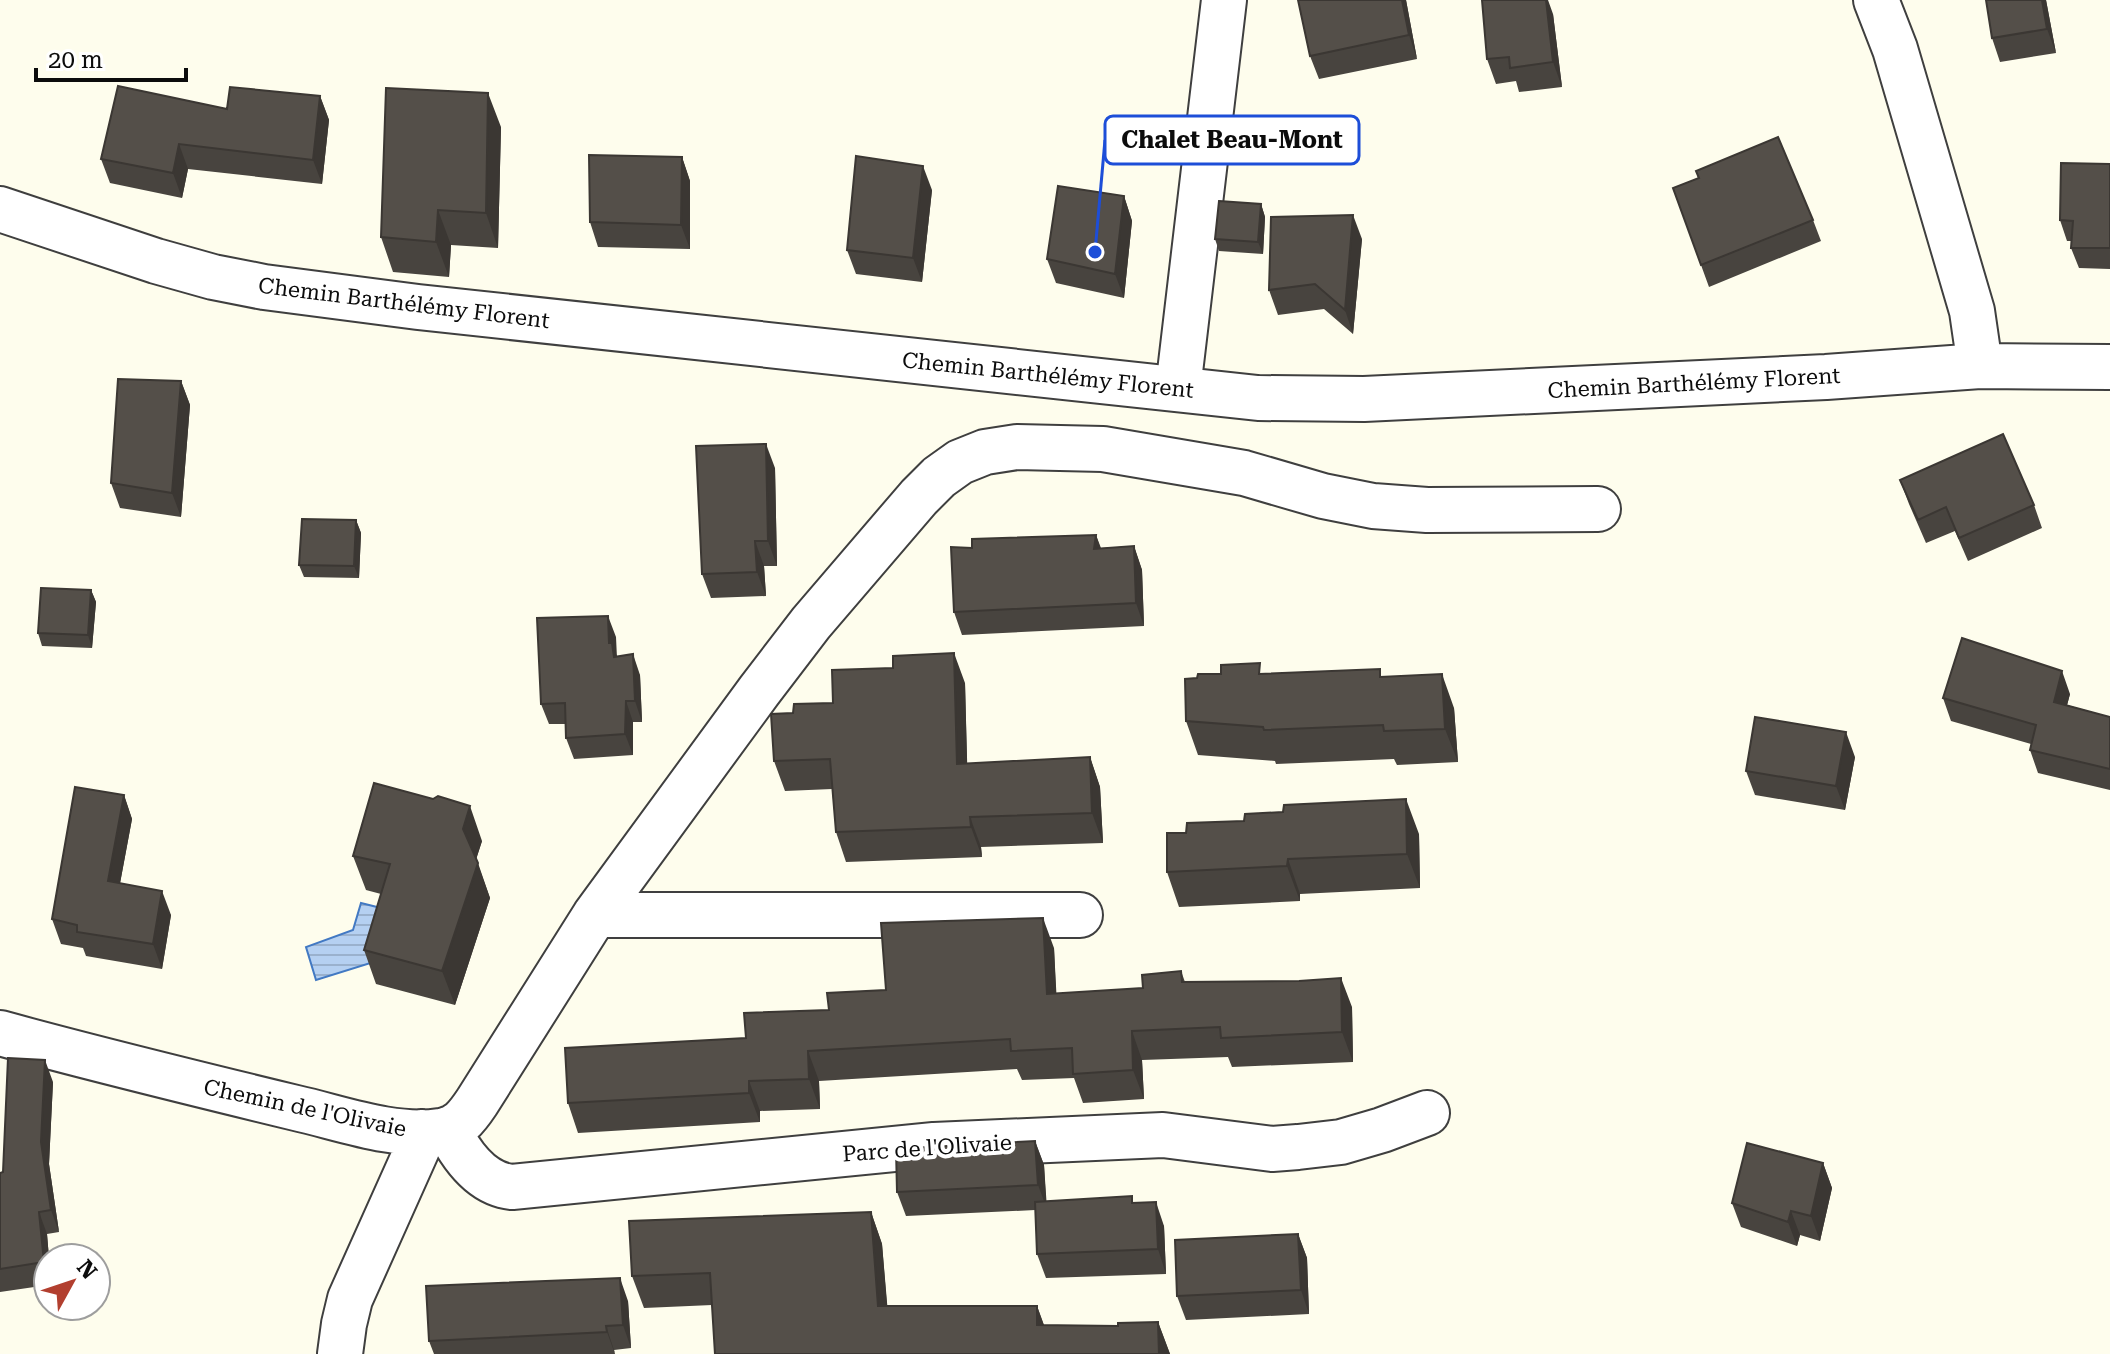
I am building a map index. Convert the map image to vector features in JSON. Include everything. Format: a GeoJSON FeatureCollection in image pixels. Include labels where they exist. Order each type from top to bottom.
{"type":"FeatureCollection","features":[{"type":"Feature","properties":{"kind":"street"},"geometry":{"type":"LineString","coordinates":[[1178,389],[1224,0]]}},
{"type":"Feature","properties":{"kind":"street"},"geometry":{"type":"LineString","coordinates":[[1876,0],[1895,49],[1972,311],[1980,366]]}},
{"type":"Feature","properties":{"kind":"street","name":"Chemin Barthélémy Florent"},"geometry":{"type":"LineString","coordinates":[[0,209],[156,261],[264,287],[418,307],[1258,398],[1364,399],[1826,377],[1980,366],[2110,367]]}},
{"type":"Feature","properties":{"kind":"street"},"geometry":{"type":"LineString","coordinates":[[340,1354],[350,1299],[419,1145],[435,1131],[467,1117],[595,915],[811,623],[939,477],[960,462],[985,452],[1041,447],[1103,449],[1244,473],[1323,496],[1373,506],[1457,510],[1598,509]]}},
{"type":"Feature","properties":{"kind":"street"},"geometry":{"type":"LineString","coordinates":[[595,915],[1080,915]]}},
{"type":"Feature","properties":{"kind":"street","name":"Chemin de l'Olivaie"},"geometry":{"type":"LineString","coordinates":[[0,1033],[132,1069],[356,1122],[435,1131]]}},
{"type":"Feature","properties":{"kind":"street","name":"Parc de l'Olivaie"},"geometry":{"type":"LineString","coordinates":[[435,1131],[490,1182],[512,1187],[934,1145],[1163,1135],[1272,1149],[1298,1147],[1341,1142],[1427,1113]]}},
{"type":"Feature","properties":{"kind":"water"},"geometry":{"type":"Polygon","coordinates":[[[361,903],[393,911],[377,961],[316,980],[306,947],[353,930],[361,903]]]}},
{"type":"Feature","properties":{"kind":"building"},"geometry":{"type":"Polygon","coordinates":[[[1298,0],[1402,0],[1409,35],[1310,56],[1298,0]]]}},
{"type":"Feature","properties":{"kind":"building"},"geometry":{"type":"Polygon","coordinates":[[[1482,0],[1546,0],[1553,62],[1510,68],[1509,57],[1487,59],[1482,0]]]}},
{"type":"Feature","properties":{"kind":"building"},"geometry":{"type":"Polygon","coordinates":[[[1986,0],[2042,0],[2047,29],[1992,38],[1986,0]]]}},
{"type":"Feature","properties":{"kind":"building"},"geometry":{"type":"Polygon","coordinates":[[[118,86],[227,109],[230,87],[320,96],[313,160],[179,144],[173,173],[101,159],[118,86]]]}},
{"type":"Feature","properties":{"kind":"building"},"geometry":{"type":"Polygon","coordinates":[[[386,88],[488,93],[486,213],[438,210],[436,242],[381,237],[386,88]]]}},
{"type":"Feature","properties":{"kind":"building"},"geometry":{"type":"Polygon","coordinates":[[[1778,137],[1813,220],[1701,265],[1673,188],[1699,178],[1696,171],[1778,137]]]}},
{"type":"Feature","properties":{"kind":"building"},"geometry":{"type":"Polygon","coordinates":[[[589,155],[682,157],[681,225],[590,222],[589,155]]]}},
{"type":"Feature","properties":{"kind":"building"},"geometry":{"type":"Polygon","coordinates":[[[856,156],[923,166],[913,258],[847,250],[856,156]]]}},
{"type":"Feature","properties":{"kind":"building"},"geometry":{"type":"Polygon","coordinates":[[[2061,163],[2110,164],[2110,248],[2071,248],[2073,221],[2060,220],[2061,163]]]}},
{"type":"Feature","properties":{"kind":"building"},"geometry":{"type":"Polygon","coordinates":[[[1058,186],[1124,196],[1115,274],[1047,259],[1058,186]]]}},
{"type":"Feature","properties":{"kind":"building"},"geometry":{"type":"Polygon","coordinates":[[[1219,201],[1261,204],[1258,242],[1215,239],[1219,201]]]}},
{"type":"Feature","properties":{"kind":"building"},"geometry":{"type":"Polygon","coordinates":[[[1353,215],[1345,310],[1315,284],[1269,290],[1271,217],[1353,215]]]}},
{"type":"Feature","properties":{"kind":"building"},"geometry":{"type":"Polygon","coordinates":[[[118,379],[181,381],[172,493],[111,483],[118,379]]]}},
{"type":"Feature","properties":{"kind":"building"},"geometry":{"type":"Polygon","coordinates":[[[2003,434],[2034,505],[1959,538],[1946,507],[1918,520],[1900,480],[2003,434]]]}},
{"type":"Feature","properties":{"kind":"building"},"geometry":{"type":"Polygon","coordinates":[[[766,444],[768,541],[755,541],[757,572],[702,574],[696,446],[766,444]]]}},
{"type":"Feature","properties":{"kind":"building"},"geometry":{"type":"Polygon","coordinates":[[[302,519],[356,520],[354,566],[299,565],[302,519]]]}},
{"type":"Feature","properties":{"kind":"building"},"geometry":{"type":"Polygon","coordinates":[[[1096,535],[1094,549],[1134,546],[1136,603],[954,612],[951,547],[972,548],[972,539],[1096,535]]]}},
{"type":"Feature","properties":{"kind":"building"},"geometry":{"type":"Polygon","coordinates":[[[41,588],[91,590],[88,635],[38,633],[41,588]]]}},
{"type":"Feature","properties":{"kind":"building"},"geometry":{"type":"Polygon","coordinates":[[[608,616],[609,643],[612,643],[614,657],[633,654],[635,701],[626,701],[625,734],[566,738],[565,703],[541,704],[537,618],[608,616]]]}},
{"type":"Feature","properties":{"kind":"building"},"geometry":{"type":"Polygon","coordinates":[[[1962,638],[2062,671],[2054,702],[2110,717],[2110,769],[2030,750],[2036,725],[1943,698],[1962,638]]]}},
{"type":"Feature","properties":{"kind":"building"},"geometry":{"type":"Polygon","coordinates":[[[954,653],[957,764],[1090,757],[1092,813],[970,817],[971,827],[836,832],[830,759],[774,761],[771,714],[793,713],[794,704],[833,703],[832,670],[893,668],[893,656],[954,653]]]}},
{"type":"Feature","properties":{"kind":"building"},"geometry":{"type":"Polygon","coordinates":[[[1260,663],[1259,674],[1380,669],[1380,677],[1442,674],[1445,729],[1384,731],[1383,725],[1264,730],[1263,727],[1186,721],[1185,679],[1197,678],[1198,674],[1221,674],[1221,665],[1260,663]]]}},
{"type":"Feature","properties":{"kind":"building"},"geometry":{"type":"Polygon","coordinates":[[[1755,717],[1846,732],[1836,786],[1746,771],[1755,717]]]}},
{"type":"Feature","properties":{"kind":"building"},"geometry":{"type":"Polygon","coordinates":[[[374,783],[470,806],[463,829],[478,863],[442,971],[364,950],[390,864],[353,856],[374,783]]]}},
{"type":"Feature","properties":{"kind":"building"},"geometry":{"type":"Polygon","coordinates":[[[75,787],[124,795],[108,881],[162,891],[153,944],[77,932],[77,925],[52,919],[75,787]]]}},
{"type":"Feature","properties":{"kind":"building"},"geometry":{"type":"Polygon","coordinates":[[[1406,799],[1407,854],[1288,859],[1287,866],[1167,872],[1167,833],[1186,833],[1187,823],[1244,821],[1245,814],[1283,812],[1284,805],[1406,799]]]}},
{"type":"Feature","properties":{"kind":"building"},"geometry":{"type":"Polygon","coordinates":[[[1043,918],[1047,994],[1143,988],[1142,975],[1181,971],[1182,982],[1341,978],[1342,1032],[1221,1038],[1220,1027],[1132,1031],[1133,1070],[1073,1074],[1072,1048],[1011,1051],[1010,1039],[808,1051],[809,1079],[749,1081],[749,1093],[568,1103],[565,1048],[746,1038],[744,1013],[829,1010],[827,993],[886,990],[881,923],[1043,918]]]}},
{"type":"Feature","properties":{"kind":"building"},"geometry":{"type":"Polygon","coordinates":[[[8,1058],[45,1060],[41,1142],[51,1210],[39,1212],[42,1242],[32,1242],[32,1264],[0,1269],[0,1173],[3,1172],[8,1058]]]}},
{"type":"Feature","properties":{"kind":"building"},"geometry":{"type":"Polygon","coordinates":[[[1035,1141],[1038,1185],[897,1192],[896,1149],[1035,1141]]]}},
{"type":"Feature","properties":{"kind":"building"},"geometry":{"type":"Polygon","coordinates":[[[1747,1143],[1823,1163],[1811,1216],[1791,1211],[1788,1222],[1732,1203],[1747,1143]]]}},
{"type":"Feature","properties":{"kind":"building"},"geometry":{"type":"Polygon","coordinates":[[[1132,1196],[1132,1203],[1156,1202],[1158,1249],[1037,1254],[1035,1202],[1132,1196]]]}},
{"type":"Feature","properties":{"kind":"building"},"geometry":{"type":"Polygon","coordinates":[[[871,1212],[878,1306],[1037,1306],[1037,1325],[1118,1326],[1118,1323],[1158,1322],[1159,1354],[715,1354],[710,1273],[632,1276],[629,1221],[871,1212]]]}},
{"type":"Feature","properties":{"kind":"building"},"geometry":{"type":"Polygon","coordinates":[[[1298,1234],[1301,1290],[1177,1296],[1175,1240],[1298,1234]]]}},
{"type":"Feature","properties":{"kind":"building"},"geometry":{"type":"Polygon","coordinates":[[[620,1278],[623,1325],[606,1326],[607,1332],[429,1341],[426,1286],[620,1278]]]}},
{"type":"Feature","properties":{"kind":"place","name":"Chalet Beau-Mont"},"geometry":{"type":"Point","coordinates":[1095,252]}}]}
